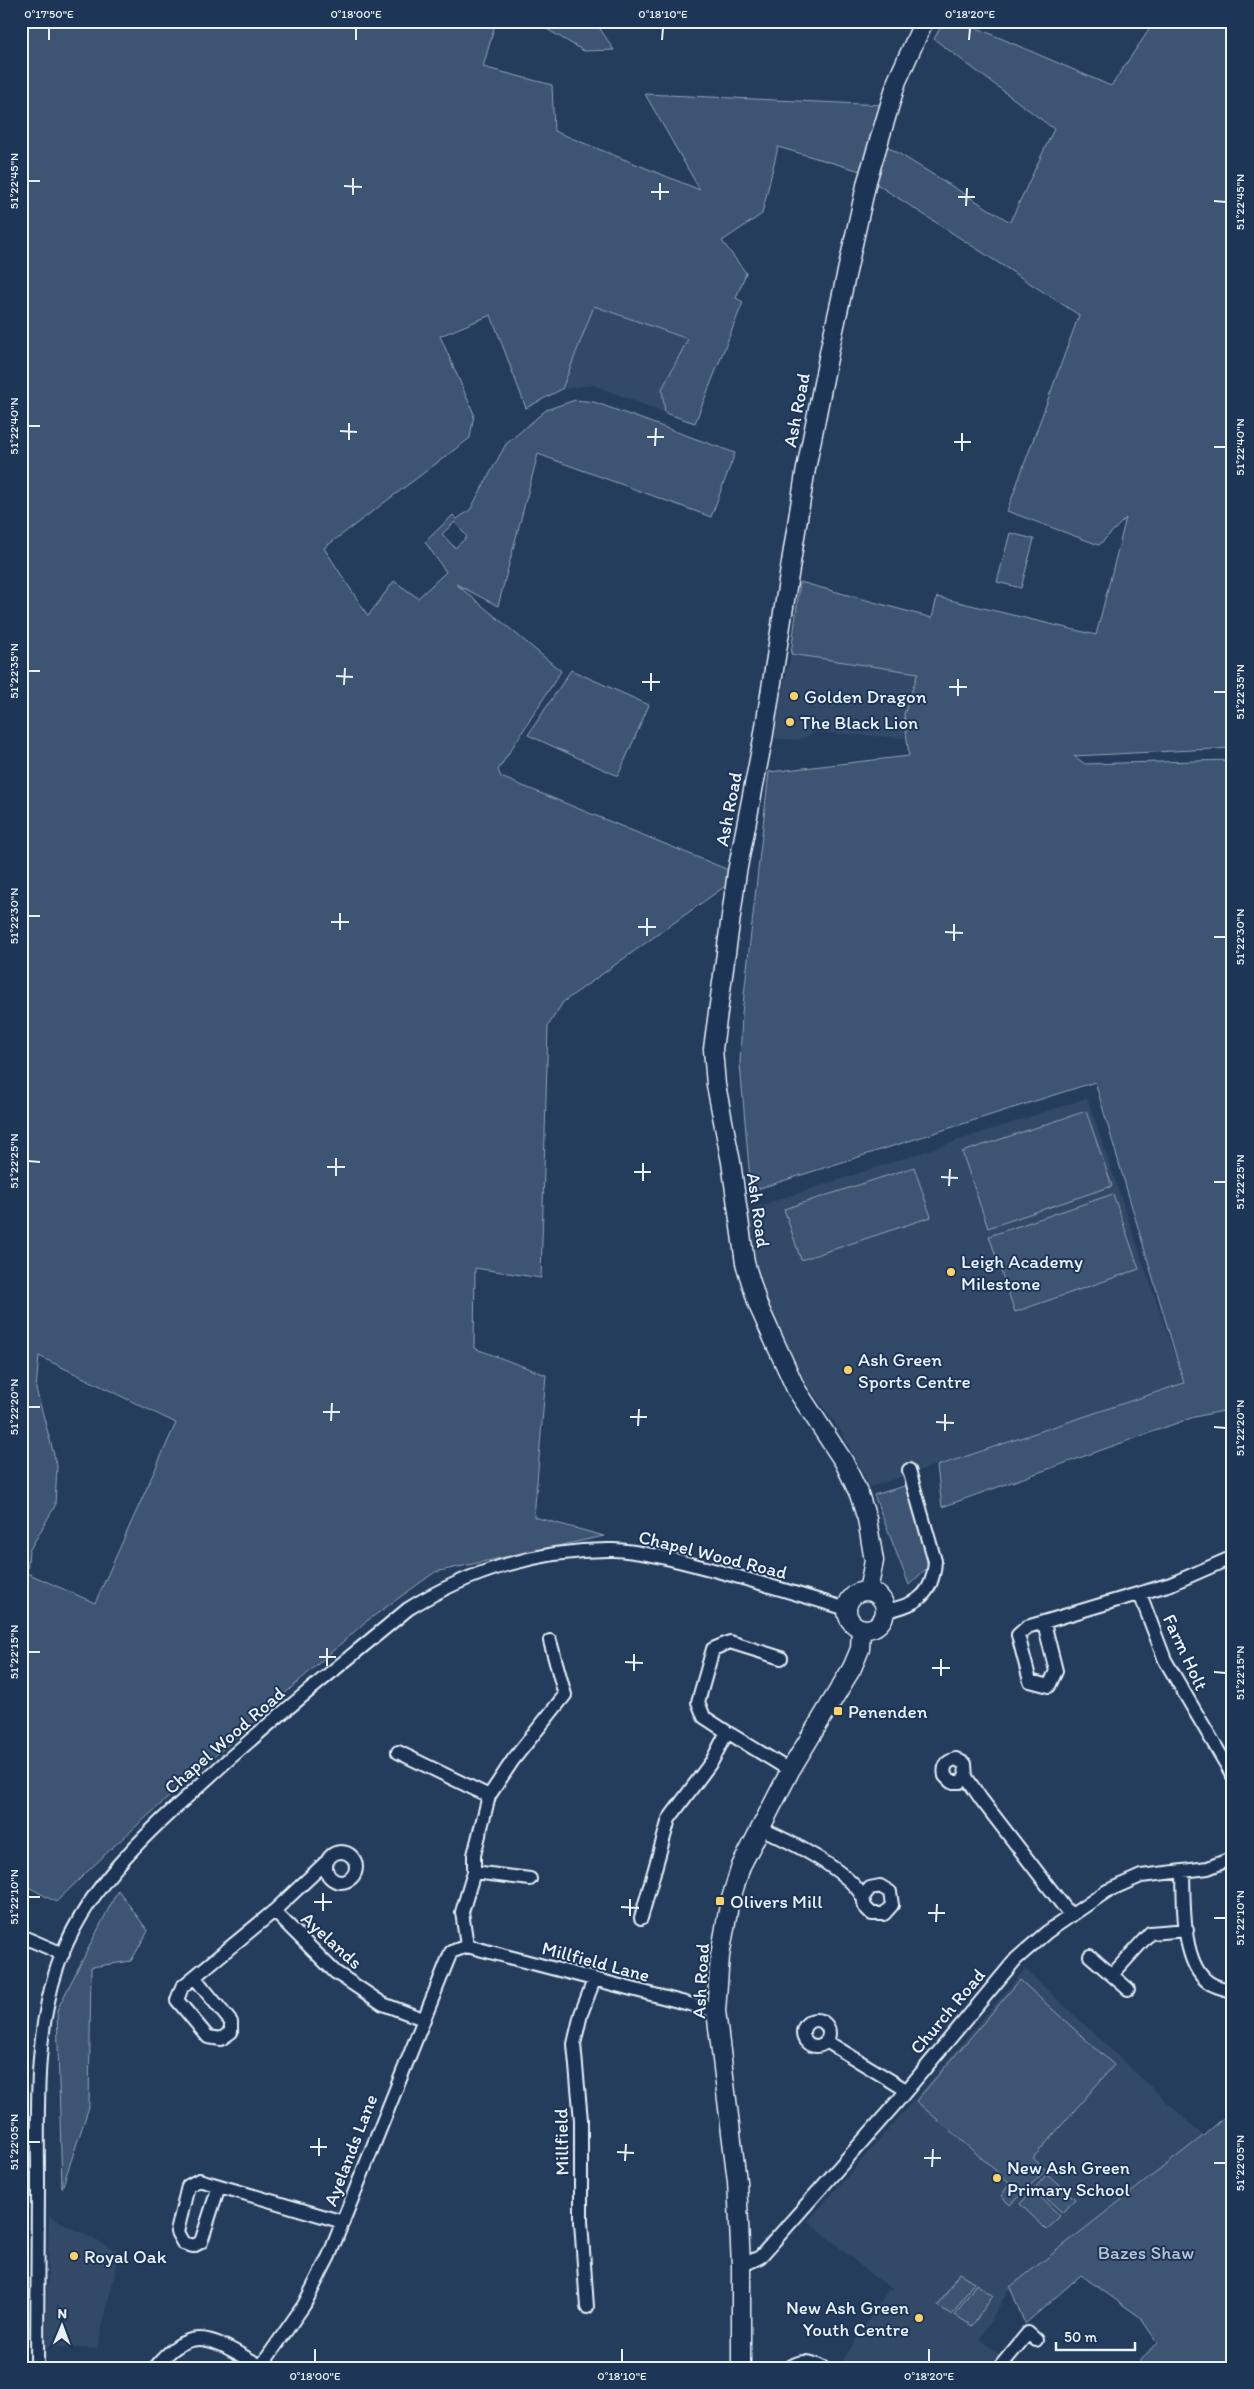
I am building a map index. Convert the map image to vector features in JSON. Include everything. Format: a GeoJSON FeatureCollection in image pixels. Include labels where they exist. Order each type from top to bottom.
{"type":"FeatureCollection","features":[{"type":"Feature","properties":{"kind":"street","name":"Ash Road"},"geometry":{"type":"LineString","coordinates":[[868,1591],[874,1561],[867,1520],[859,1494],[844,1462],[796,1389],[758,1305],[745,1263],[731,1162],[716,1085],[714,1049],[737,872],[760,758],[805,474],[830,348],[867,181],[897,81],[924,21]]}},
{"type":"Feature","properties":{"kind":"street"},"geometry":{"type":"LineString","coordinates":[[885,1611],[880,1597],[868,1591],[854,1596],[847,1609],[851,1621],[861,1628],[877,1625],[885,1611],[913,1604],[927,1591],[934,1576],[935,1561],[909,1470]]}},
{"type":"Feature","properties":{"kind":"street","name":"Chapel Wood Road"},"geometry":{"type":"LineString","coordinates":[[37,2368],[38,2103],[41,2043],[49,1999],[63,1954],[89,1903],[127,1852],[176,1806],[241,1748],[408,1609],[439,1590],[476,1574],[514,1562],[542,1557],[613,1550],[664,1557],[742,1577],[847,1609]]}},
{"type":"Feature","properties":{"kind":"street","name":"Farm Holt"},"geometry":{"type":"LineString","coordinates":[[1044,1623],[1056,1671],[1049,1686],[1030,1681],[1018,1635],[1027,1627],[1171,1584],[1233,1557]]}},
{"type":"Feature","properties":{"kind":"street","name":"Farm Holt"},"geometry":{"type":"LineString","coordinates":[[1140,1594],[1164,1660],[1233,1776]]}},
{"type":"Feature","properties":{"kind":"street","name":"Ash Road"},"geometry":{"type":"LineString","coordinates":[[741,2368],[741,2266],[737,2181],[716,2012],[720,1956],[729,1905],[741,1866],[791,1769],[852,1668],[860,1649],[861,1628]]}},
{"type":"Feature","properties":{"kind":"street"},"geometry":{"type":"LineString","coordinates":[[466,1946],[462,1912],[474,1872],[474,1855],[489,1796],[513,1760],[565,1695],[550,1641]]}},
{"type":"Feature","properties":{"kind":"street"},"geometry":{"type":"LineString","coordinates":[[782,1658],[730,1642],[713,1649],[698,1702],[704,1717],[781,1766],[791,1769]]}},
{"type":"Feature","properties":{"kind":"street"},"geometry":{"type":"LineString","coordinates":[[641,1918],[669,1819],[712,1761],[727,1732]]}},
{"type":"Feature","properties":{"kind":"street"},"geometry":{"type":"LineString","coordinates":[[398,1752],[489,1796]]}},
{"type":"Feature","properties":{"kind":"street"},"geometry":{"type":"LineString","coordinates":[[966,1777],[1071,1916]]}},
{"type":"Feature","properties":{"kind":"street"},"geometry":{"type":"LineString","coordinates":[[760,1828],[811,1853],[845,1878],[863,1897]]}},
{"type":"Feature","properties":{"kind":"street","name":"Church Road"},"geometry":{"type":"LineString","coordinates":[[741,2266],[760,2257],[906,2090],[1016,1959],[1047,1932],[1107,1891],[1141,1876],[1208,1868],[1233,1858]]}},
{"type":"Feature","properties":{"kind":"street","name":"Ayelands"},"geometry":{"type":"LineString","coordinates":[[195,1978],[231,2022],[231,2032],[221,2039],[208,2037],[177,2000],[182,1987],[274,1910],[326,1862]]}},
{"type":"Feature","properties":{"kind":"street"},"geometry":{"type":"LineString","coordinates":[[474,1872],[530,1879]]}},
{"type":"Feature","properties":{"kind":"street"},"geometry":{"type":"LineString","coordinates":[[1183,1872],[1187,1930],[1192,1962],[1207,1981],[1233,1991]]}},
{"type":"Feature","properties":{"kind":"street","name":"Ayelands"},"geometry":{"type":"LineString","coordinates":[[274,1910],[335,1972],[383,2004],[423,2019]]}},
{"type":"Feature","properties":{"kind":"street"},"geometry":{"type":"LineString","coordinates":[[1112,1975],[1150,1933],[1187,1930]]}},
{"type":"Feature","properties":{"kind":"street"},"geometry":{"type":"LineString","coordinates":[[21,1936],[63,1954]]}},
{"type":"Feature","properties":{"kind":"street","name":"Millfield Lane"},"geometry":{"type":"LineString","coordinates":[[466,1946],[716,2012]]}},
{"type":"Feature","properties":{"kind":"street","name":"Ayelands Lane"},"geometry":{"type":"LineString","coordinates":[[261,2367],[304,2304],[329,2256],[451,1952],[466,1946]]}},
{"type":"Feature","properties":{"kind":"street"},"geometry":{"type":"LineString","coordinates":[[1090,1956],[1128,1989]]}},
{"type":"Feature","properties":{"kind":"street","name":"Millfield"},"geometry":{"type":"LineString","coordinates":[[587,2307],[581,2222],[582,2120],[574,2044],[581,2014],[594,1980]]}},
{"type":"Feature","properties":{"kind":"street"},"geometry":{"type":"LineString","coordinates":[[826,2041],[906,2090]]}},
{"type":"Feature","properties":{"kind":"street"},"geometry":{"type":"LineString","coordinates":[[219,2186],[200,2242],[193,2246],[183,2243],[177,2232],[188,2186],[199,2180],[343,2222]]}},
{"type":"Feature","properties":{"kind":"street"},"geometry":{"type":"LineString","coordinates":[[999,2368],[1028,2332],[1036,2340]]}},
{"type":"Feature","properties":{"kind":"street"},"geometry":{"type":"LineString","coordinates":[[155,2368],[167,2352],[177,2345],[198,2339],[221,2343],[261,2367]]}},
{"type":"Feature","properties":{"kind":"street"},"geometry":{"type":"LineString","coordinates":[[789,2368],[797,2362],[819,2366]]}},
{"type":"Feature","properties":{"kind":"shaded area"},"geometry":{"type":"Polygon","coordinates":[[[594,305],[688,339],[662,389],[665,413],[593,385],[562,389],[594,305]]]}},
{"type":"Feature","properties":{"kind":"shaded area"},"geometry":{"type":"Polygon","coordinates":[[[791,654],[918,672],[904,714],[905,738],[816,732],[798,740],[771,738],[791,654]]]}},
{"type":"Feature","properties":{"kind":"shaded area","name":"Leigh Academy Milestone"},"geometry":{"type":"Polygon","coordinates":[[[1087,1098],[1184,1383],[870,1487],[841,1431],[807,1385],[762,1296],[752,1248],[747,1210],[1087,1098]]]}},
{"type":"Feature","properties":{"kind":"shaded area","name":"New Ash Green Primary School"},"geometry":{"type":"Polygon","coordinates":[[[1025,1969],[1203,2136],[1010,2287],[980,2339],[999,2354],[987,2368],[838,2368],[888,2290],[894,2290],[872,2275],[808,2221],[903,2113],[1025,1969]]]}},
{"type":"Feature","properties":{"kind":"shaded area"},"geometry":{"type":"Polygon","coordinates":[[[49,2216],[120,2253],[97,2349],[46,2346],[49,2216]]]}},
{"type":"Feature","properties":{"kind":"green space"},"geometry":{"type":"Polygon","coordinates":[[[21,21],[496,21],[483,67],[552,85],[554,131],[700,190],[645,94],[883,105],[864,172],[778,147],[762,214],[722,241],[746,273],[736,298],[743,302],[695,423],[665,413],[662,389],[688,339],[594,306],[562,389],[526,408],[491,315],[440,336],[474,414],[470,438],[324,548],[368,616],[394,581],[418,598],[446,572],[425,542],[453,515],[457,519],[470,510],[506,444],[546,410],[575,400],[594,402],[735,453],[711,517],[538,454],[498,606],[456,584],[561,671],[498,770],[501,777],[731,871],[731,882],[563,1002],[548,1026],[541,1278],[475,1268],[474,1348],[546,1375],[534,1517],[604,1536],[435,1572],[364,1623],[114,1846],[56,1902],[21,1883],[21,21]],[[455,522],[442,534],[455,548],[467,537],[455,522]],[[39,1356],[36,1389],[57,1466],[55,1506],[29,1551],[27,1573],[95,1603],[176,1423],[39,1356]]]}},
{"type":"Feature","properties":{"kind":"green space"},"geometry":{"type":"Polygon","coordinates":[[[533,21],[595,21],[614,50],[584,51],[533,21]]]}},
{"type":"Feature","properties":{"kind":"green space"},"geometry":{"type":"Polygon","coordinates":[[[944,21],[961,21],[1111,86],[1155,21],[1233,21],[1233,748],[1074,756],[1085,764],[1233,760],[1233,1409],[1194,1417],[942,1507],[937,1466],[1184,1383],[1095,1082],[751,1191],[740,1064],[742,1013],[769,772],[909,756],[904,714],[918,673],[791,654],[800,582],[932,618],[937,597],[1096,635],[1126,518],[1099,545],[1007,511],[1079,315],[875,183],[885,145],[1010,222],[1054,129],[934,39],[944,21]]]}},
{"type":"Feature","properties":{"kind":"green space"},"geometry":{"type":"Polygon","coordinates":[[[1010,533],[1034,539],[1021,588],[997,582],[1010,533]]]}},
{"type":"Feature","properties":{"kind":"green space"},"geometry":{"type":"Polygon","coordinates":[[[571,670],[649,705],[618,776],[528,735],[571,670]]]}},
{"type":"Feature","properties":{"kind":"green space"},"geometry":{"type":"Polygon","coordinates":[[[1086,1111],[1112,1186],[988,1228],[962,1152],[1086,1111]]]}},
{"type":"Feature","properties":{"kind":"green space"},"geometry":{"type":"Polygon","coordinates":[[[914,1167],[931,1217],[801,1260],[784,1209],[914,1167]]]}},
{"type":"Feature","properties":{"kind":"green space"},"geometry":{"type":"Polygon","coordinates":[[[1113,1194],[1139,1269],[1015,1312],[989,1236],[1113,1194]]]}},
{"type":"Feature","properties":{"kind":"green space"},"geometry":{"type":"Polygon","coordinates":[[[908,1485],[928,1567],[909,1585],[874,1495],[908,1485]]]}},
{"type":"Feature","properties":{"kind":"green space"},"geometry":{"type":"Polygon","coordinates":[[[118,1890],[148,1931],[131,1961],[91,1967],[89,2107],[62,2188],[57,2010],[118,1890]]]}},
{"type":"Feature","properties":{"kind":"green space"},"geometry":{"type":"Polygon","coordinates":[[[1020,1980],[1114,2065],[1033,2158],[1046,2170],[1010,2205],[1001,2196],[1010,2183],[916,2101],[1020,1980]]]}},
{"type":"Feature","properties":{"kind":"green space","name":"Bazes Shaw"},"geometry":{"type":"Polygon","coordinates":[[[1233,2110],[1233,2368],[1137,2368],[1136,2366],[1157,2342],[1140,2317],[1081,2275],[1025,2324],[1010,2287],[1203,2136],[1233,2110]]]}},
{"type":"Feature","properties":{"kind":"green space"},"geometry":{"type":"Polygon","coordinates":[[[1047,2174],[1075,2199],[1063,2213],[1035,2188],[1047,2174]]]}},
{"type":"Feature","properties":{"kind":"green space"},"geometry":{"type":"Polygon","coordinates":[[[1033,2190],[1060,2216],[1047,2230],[1020,2204],[1033,2190]]]}},
{"type":"Feature","properties":{"kind":"green space"},"geometry":{"type":"Polygon","coordinates":[[[959,2273],[974,2282],[952,2315],[938,2306],[959,2273]]]}},
{"type":"Feature","properties":{"kind":"green space"},"geometry":{"type":"Polygon","coordinates":[[[976,2284],[993,2296],[972,2326],[955,2315],[976,2284]]]}},
{"type":"Feature","properties":{"kind":"place","name":"Golden Dragon"},"geometry":{"type":"Point","coordinates":[794,696]}},
{"type":"Feature","properties":{"kind":"place","name":"The Black Lion"},"geometry":{"type":"Point","coordinates":[790,722]}},
{"type":"Feature","properties":{"kind":"place","name":"Leigh Academy Milestone"},"geometry":{"type":"Point","coordinates":[951,1272]}},
{"type":"Feature","properties":{"kind":"place","name":"Ash Green Sports Centre"},"geometry":{"type":"Point","coordinates":[848,1370]}},
{"type":"Feature","properties":{"kind":"place","name":"Penenden"},"geometry":{"type":"Point","coordinates":[838,1711]}},
{"type":"Feature","properties":{"kind":"place","name":"Olivers Mill"},"geometry":{"type":"Point","coordinates":[720,1901]}},
{"type":"Feature","properties":{"kind":"place","name":"New Ash Green Primary School"},"geometry":{"type":"Point","coordinates":[997,2178]}},
{"type":"Feature","properties":{"kind":"place","name":"Royal Oak"},"geometry":{"type":"Point","coordinates":[74,2256]}},
{"type":"Feature","properties":{"kind":"place","name":"New Ash Green Youth Centre"},"geometry":{"type":"Point","coordinates":[919,2318]}}]}
